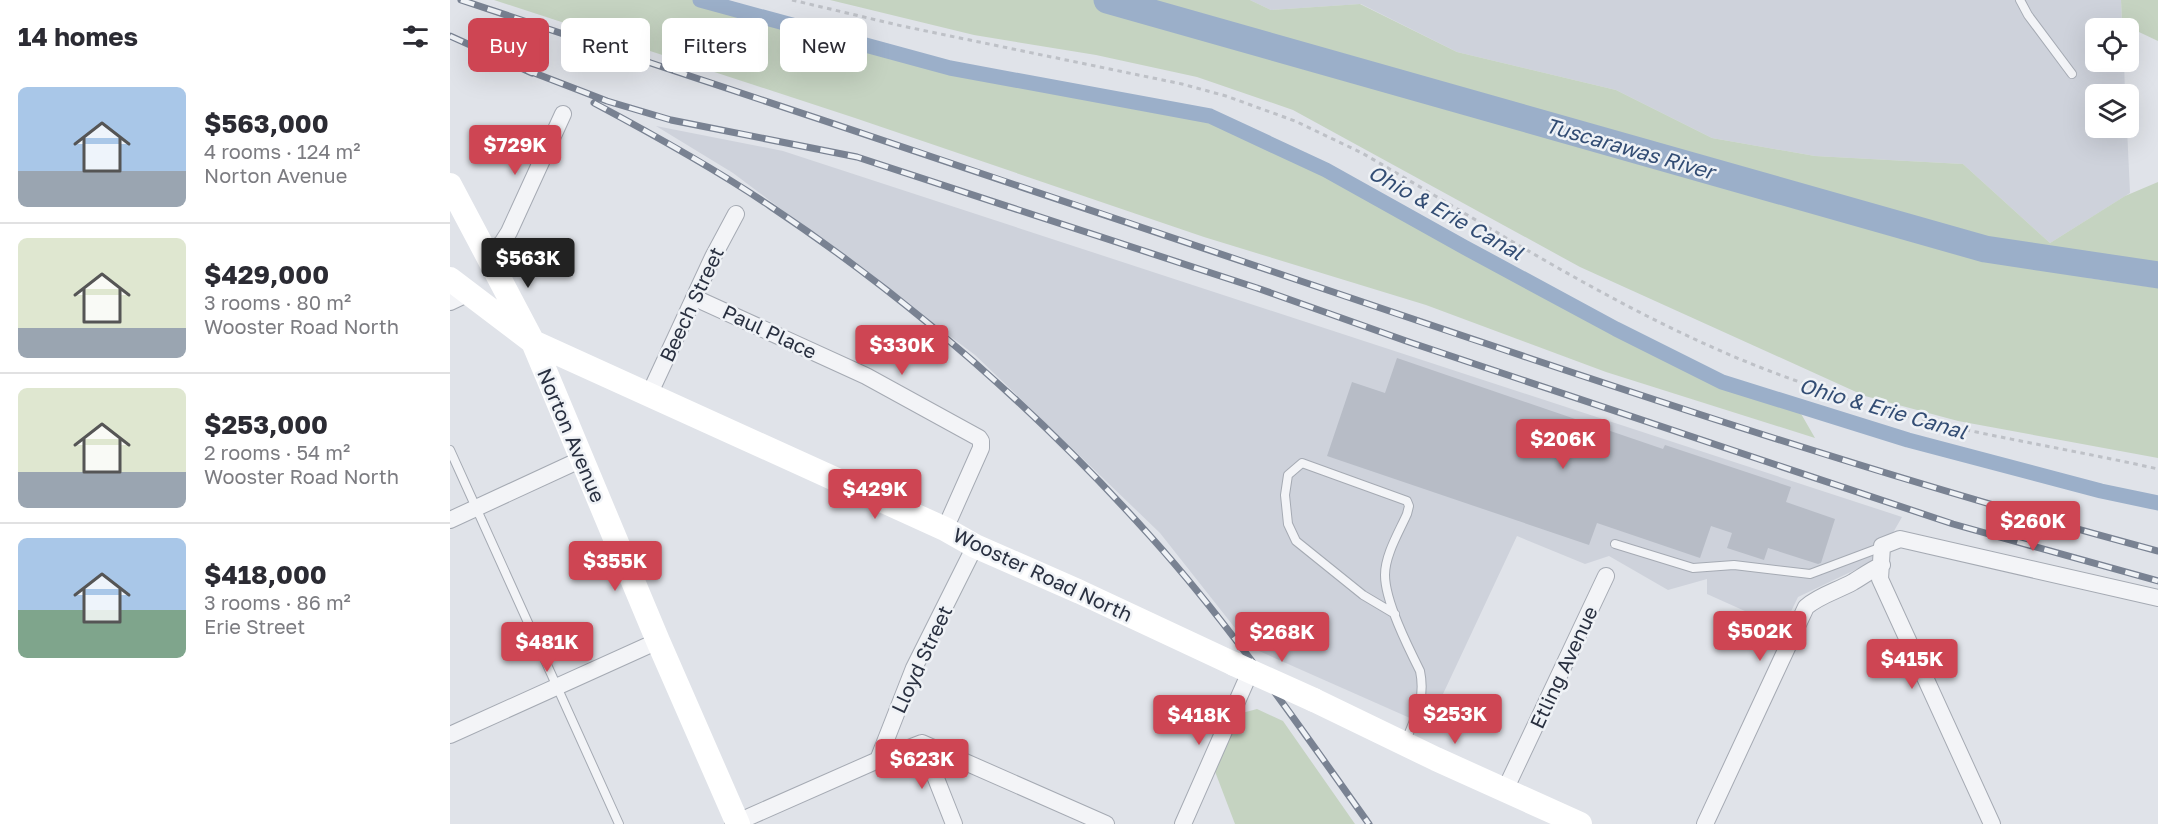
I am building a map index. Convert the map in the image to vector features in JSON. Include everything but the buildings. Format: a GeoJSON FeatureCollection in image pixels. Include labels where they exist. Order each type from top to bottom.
{"type":"FeatureCollection","features":[{"type":"Feature","properties":{"kind":"main road","name":"Norton Avenue"},"geometry":{"type":"LineString","coordinates":[[450,185],[533,342],[736,823]]}},
{"type":"Feature","properties":{"kind":"main road","name":"Wooster Road North"},"geometry":{"type":"LineString","coordinates":[[456,291],[533,342],[945,529],[975,546],[1080,592],[1243,672],[1314,700],[1580,824]]}},
{"type":"Feature","properties":{"kind":"street"},"geometry":{"type":"LineString","coordinates":[[487,255],[500,245],[509,232],[563,114]]}},
{"type":"Feature","properties":{"kind":"street","name":"Beech Street"},"geometry":{"type":"LineString","coordinates":[[649,395],[736,214]]}},
{"type":"Feature","properties":{"kind":"street","name":"Paul Place"},"geometry":{"type":"LineString","coordinates":[[695,298],[866,376],[979,438],[981,448],[945,529]]}},
{"type":"Feature","properties":{"kind":"street"},"geometry":{"type":"LineString","coordinates":[[450,520],[582,459]]}},
{"type":"Feature","properties":{"kind":"street"},"geometry":{"type":"LineString","coordinates":[[1992,824],[1880,579],[1882,546],[1900,539],[2158,598]]}},
{"type":"Feature","properties":{"kind":"street","name":"Lloyd Street"},"geometry":{"type":"LineString","coordinates":[[878,760],[914,668],[975,546]]}},
{"type":"Feature","properties":{"kind":"street"},"geometry":{"type":"LineString","coordinates":[[1705,824],[1806,607],[1815,599],[1853,582],[1868,571],[1882,565]]}},
{"type":"Feature","properties":{"kind":"street","name":"Etling Avenue"},"geometry":{"type":"LineString","coordinates":[[1505,790],[1606,576]]}},
{"type":"Feature","properties":{"kind":"street"},"geometry":{"type":"LineString","coordinates":[[450,735],[658,641]]}},
{"type":"Feature","properties":{"kind":"street"},"geometry":{"type":"LineString","coordinates":[[1183,824],[1243,672]]}},
{"type":"Feature","properties":{"kind":"street"},"geometry":{"type":"LineString","coordinates":[[922,743],[954,824]]}},
{"type":"Feature","properties":{"kind":"street"},"geometry":{"type":"LineString","coordinates":[[736,823],[922,743],[1106,824]]}},
{"type":"Feature","properties":{"kind":"lane"},"geometry":{"type":"LineString","coordinates":[[2020,0],[2028,15],[2072,74]]}},
{"type":"Feature","properties":{"kind":"lane"},"geometry":{"type":"LineString","coordinates":[[450,450],[619,824]]}},
{"type":"Feature","properties":{"kind":"lane"},"geometry":{"type":"LineString","coordinates":[[1395,614],[1363,594],[1296,541],[1288,524],[1285,495],[1288,475],[1302,463],[1407,501],[1409,506],[1387,562],[1385,575],[1387,592],[1423,683],[1423,696],[1405,743]]}},
{"type":"Feature","properties":{"kind":"lane"},"geometry":{"type":"LineString","coordinates":[[1615,544],[1693,568],[1734,565],[1810,574],[1882,546]]}},
{"type":"Feature","properties":{"kind":"path"},"geometry":{"type":"LineString","coordinates":[[792,0],[902,26],[1182,84],[1260,106],[1362,153],[1619,303],[1733,356],[1876,408],[2158,468]]}},
{"type":"Feature","properties":{"kind":"shaded area"},"geometry":{"type":"Polygon","coordinates":[[[1250,0],[2121,0],[2122,18],[2085,18],[2085,72],[2124,72],[2125,84],[2085,84],[2085,138],[2127,138],[2130,193],[2050,243],[1963,164],[1815,156],[1712,138],[1616,90],[1457,52],[1361,4],[1271,10],[1250,0]]]}},
{"type":"Feature","properties":{"kind":"shaded area"},"geometry":{"type":"Polygon","coordinates":[[[656,126],[783,151],[1902,517],[1878,559],[1798,597],[1783,628],[1707,594],[1707,579],[1668,590],[1609,556],[1585,564],[1517,536],[1428,726],[1250,647],[1160,533],[975,355],[733,173],[656,126]]]}},
{"type":"Feature","properties":{"kind":"green space"},"geometry":{"type":"Polygon","coordinates":[[[494,0],[699,0],[765,18],[662,18],[662,55],[650,51],[650,18],[561,18],[561,22],[494,0]]]}},
{"type":"Feature","properties":{"kind":"green space"},"geometry":{"type":"Polygon","coordinates":[[[830,0],[1250,0],[1271,10],[1360,4],[1457,52],[1616,90],[1712,138],[1815,156],[1963,164],[2050,243],[2125,196],[2158,182],[2158,265],[2062,253],[2089,278],[2158,288],[2158,458],[1958,421],[1865,396],[1580,267],[1293,110],[1197,77],[1096,55],[974,35],[830,0]]]}},
{"type":"Feature","properties":{"kind":"green space"},"geometry":{"type":"Polygon","coordinates":[[[2121,0],[2158,0],[2158,41],[2139,32],[2139,18],[2122,18],[2121,0]]]}},
{"type":"Feature","properties":{"kind":"green space"},"geometry":{"type":"Polygon","coordinates":[[[768,19],[780,22],[780,72],[867,72],[867,46],[950,68],[1210,116],[1722,382],[1796,405],[1815,438],[1606,372],[1426,305],[1204,237],[714,72],[768,72],[768,19]]]}},
{"type":"Feature","properties":{"kind":"green space"},"geometry":{"type":"Polygon","coordinates":[[[1257,709],[1283,721],[1355,824],[1235,824],[1211,761],[1231,716],[1257,709]]]}},
{"type":"Feature","properties":{"kind":"waterway","name":"Ohio & Erie Canal"},"geometry":{"type":"LineString","coordinates":[[700,0],[950,68],[1210,116],[1326,170],[1616,329],[1722,382],[1908,440],[2101,491],[2158,503]]}},
{"type":"Feature","properties":{"kind":"waterway","name":"Tuscarawas River"},"geometry":{"type":"LineString","coordinates":[[1107,0],[1985,249],[2158,275]]}},
{"type":"Feature","properties":{"kind":"railway"},"geometry":{"type":"LineString","coordinates":[[461,0],[1716,420],[1936,488],[2158,551]]}},
{"type":"Feature","properties":{"kind":"railway"},"geometry":{"type":"LineString","coordinates":[[450,36],[532,73]]}},
{"type":"Feature","properties":{"kind":"railway"},"geometry":{"type":"LineString","coordinates":[[532,72],[607,101],[671,120],[857,157],[1257,288],[1409,342],[1953,524],[2158,581]]}},
{"type":"Feature","properties":{"kind":"railway"},"geometry":{"type":"LineString","coordinates":[[594,103],[727,178],[822,242],[923,319],[1018,402],[1108,490],[1180,571],[1264,677],[1369,824]]}}]}
